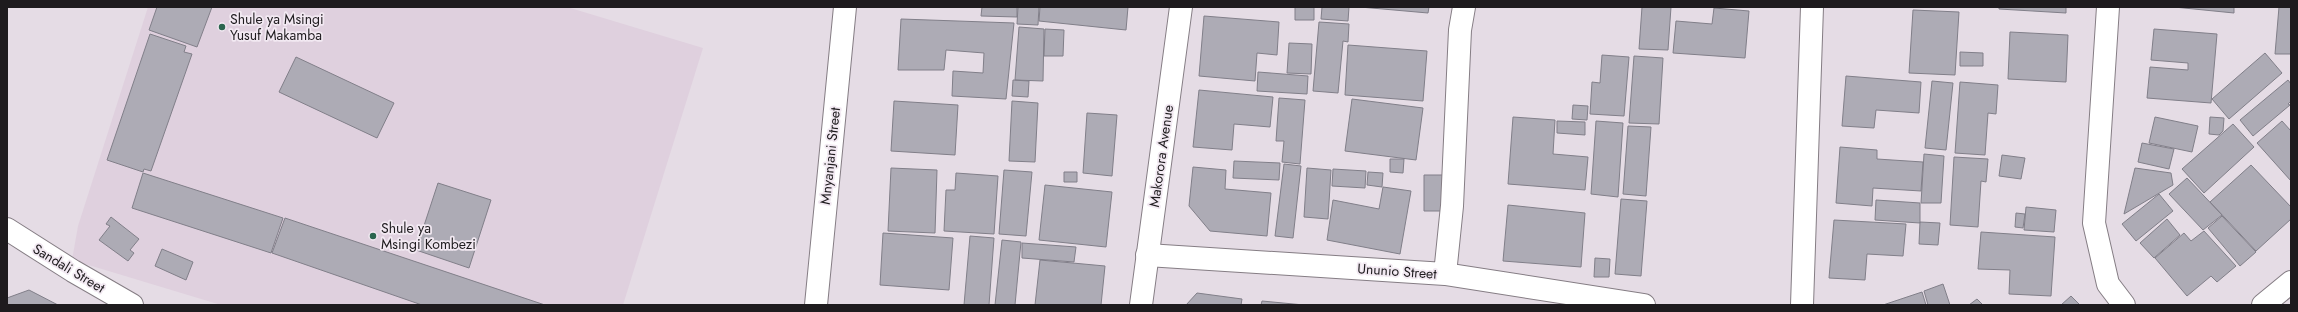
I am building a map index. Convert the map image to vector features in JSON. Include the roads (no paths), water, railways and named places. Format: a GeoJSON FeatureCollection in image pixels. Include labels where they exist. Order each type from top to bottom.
{"type":"FeatureCollection","features":[{"type":"Feature","properties":{"kind":"street","name":"Mnyanjani Street"},"geometry":{"type":"LineString","coordinates":[[816,305],[845,7]]}},
{"type":"Feature","properties":{"kind":"street","name":"Makorora Avenue"},"geometry":{"type":"LineString","coordinates":[[1141,305],[1181,7]]}},
{"type":"Feature","properties":{"kind":"street"},"geometry":{"type":"LineString","coordinates":[[1445,274],[1452,206],[1460,30],[1464,7]]}},
{"type":"Feature","properties":{"kind":"street"},"geometry":{"type":"LineString","coordinates":[[1802,305],[1812,7]]}},
{"type":"Feature","properties":{"kind":"street"},"geometry":{"type":"LineString","coordinates":[[2108,7],[2094,223],[2108,284],[2124,305]]}},
{"type":"Feature","properties":{"kind":"street","name":"Sandali Street"},"geometry":{"type":"LineString","coordinates":[[8,234],[132,305]]}},
{"type":"Feature","properties":{"kind":"street","name":"Ununio Street"},"geometry":{"type":"LineString","coordinates":[[1147,255],[1445,274],[1644,305]]}},
{"type":"Feature","properties":{"kind":"street"},"geometry":{"type":"LineString","coordinates":[[2262,305],[2291,282]]}},
{"type":"Feature","properties":{"kind":"place","name":"Shule ya Msingi Yusuf Makamba"},"geometry":{"type":"Point","coordinates":[222,27]}},
{"type":"Feature","properties":{"kind":"place","name":"Shule ya Msingi Kombezi"},"geometry":{"type":"Point","coordinates":[373,236]}}]}
